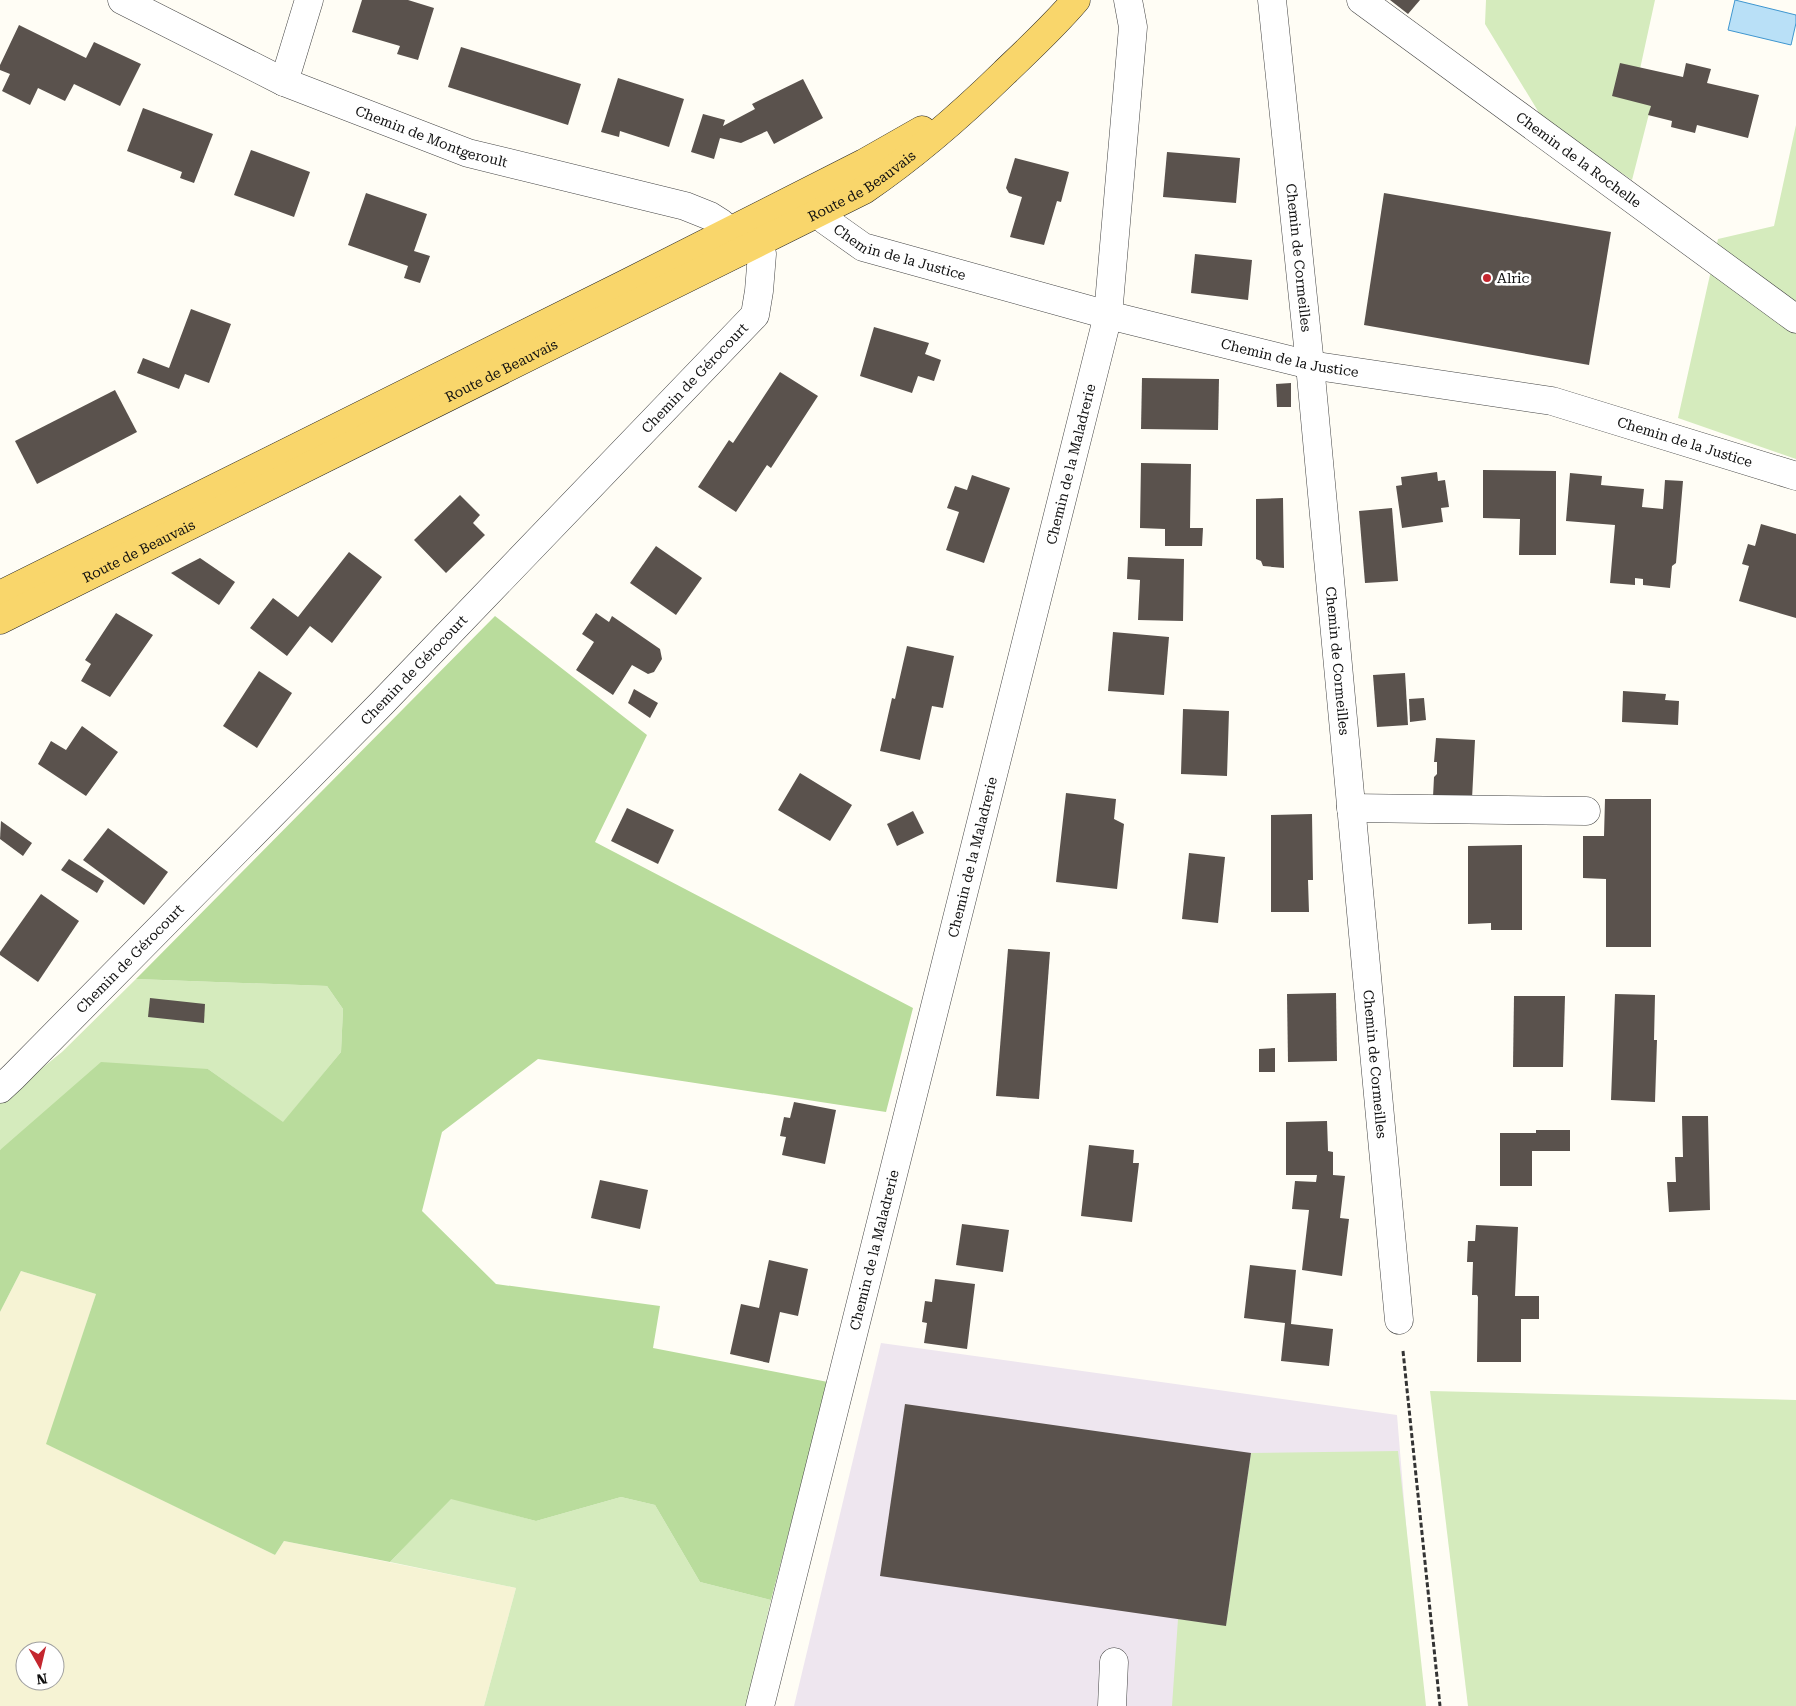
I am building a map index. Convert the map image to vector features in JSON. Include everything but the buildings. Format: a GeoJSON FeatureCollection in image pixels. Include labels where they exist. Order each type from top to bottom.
{"type":"FeatureCollection","features":[{"type":"Feature","properties":{"kind":"main road","name":"Route de Beauvais"},"geometry":{"type":"LineString","coordinates":[[0,620],[817,200],[872,158],[983,93],[1056,23],[1076,0]]}},
{"type":"Feature","properties":{"kind":"main road","name":"Route de Beauvais"},"geometry":{"type":"LineString","coordinates":[[0,595],[607,293],[744,236]]}},
{"type":"Feature","properties":{"kind":"street","name":"Chemin de Montgeroult"},"geometry":{"type":"LineString","coordinates":[[122,0],[284,82],[468,153],[685,206],[716,219],[744,236]]}},
{"type":"Feature","properties":{"kind":"street"},"geometry":{"type":"LineString","coordinates":[[284,82],[309,0]]}},
{"type":"Feature","properties":{"kind":"street","name":"Chemin de la Maladrerie"},"geometry":{"type":"LineString","coordinates":[[760,1706],[1108,315],[1133,27],[1128,0]]}},
{"type":"Feature","properties":{"kind":"street","name":"Chemin de Cormeilles"},"geometry":{"type":"LineString","coordinates":[[1272,0],[1310,365],[1399,1320]]}},
{"type":"Feature","properties":{"kind":"street","name":"Chemin de la Rochelle"},"geometry":{"type":"LineString","coordinates":[[1361,0],[1796,319]]}},
{"type":"Feature","properties":{"kind":"street","name":"Chemin de la Justice"},"geometry":{"type":"LineString","coordinates":[[817,200],[825,220],[863,247],[1108,315],[1310,365],[1552,401],[1796,476]]}},
{"type":"Feature","properties":{"kind":"street","name":"Chemin de Gérocourt"},"geometry":{"type":"LineString","coordinates":[[0,1089],[382,704],[736,337],[755,315],[762,254],[744,236]]}},
{"type":"Feature","properties":{"kind":"street"},"geometry":{"type":"LineString","coordinates":[[1351,808],[1586,811]]}},
{"type":"Feature","properties":{"kind":"street"},"geometry":{"type":"LineString","coordinates":[[1112,1706],[1114,1662]]}},
{"type":"Feature","properties":{"kind":"path"},"geometry":{"type":"LineString","coordinates":[[1399,1320],[1440,1706]]}},
{"type":"Feature","properties":{"kind":"shaded area"},"geometry":{"type":"Polygon","coordinates":[[[21,1271],[96,1294],[47,1444],[275,1555],[284,1541],[516,1588],[484,1706],[0,1706],[0,1312],[21,1271]]]}},
{"type":"Feature","properties":{"kind":"shaded area"},"geometry":{"type":"Polygon","coordinates":[[[881,1343],[1397,1415],[1421,1706],[794,1706],[881,1343]]]}},
{"type":"Feature","properties":{"kind":"green space"},"geometry":{"type":"Polygon","coordinates":[[[1486,0],[1655,0],[1640,69],[1651,106],[1632,180],[1544,121],[1485,24],[1486,0]]]}},
{"type":"Feature","properties":{"kind":"green space"},"geometry":{"type":"Polygon","coordinates":[[[1796,125],[1796,459],[1678,418],[1718,239],[1774,226],[1796,125]]]}},
{"type":"Feature","properties":{"kind":"green space"},"geometry":{"type":"Polygon","coordinates":[[[495,616],[647,735],[595,842],[913,1008],[886,1112],[538,1059],[442,1132],[422,1211],[496,1284],[660,1306],[653,1348],[828,1382],[771,1600],[700,1582],[655,1505],[621,1497],[536,1521],[451,1499],[390,1562],[284,1541],[275,1555],[46,1444],[96,1294],[21,1271],[0,1312],[0,1150],[101,1062],[208,1069],[283,1122],[341,1052],[343,1009],[327,986],[136,979],[495,616]]]}},
{"type":"Feature","properties":{"kind":"green space"},"geometry":{"type":"Polygon","coordinates":[[[136,979],[327,986],[343,1009],[341,1052],[283,1123],[208,1069],[0,1150],[0,1102],[62,1052],[136,979]]]}},
{"type":"Feature","properties":{"kind":"green space"},"geometry":{"type":"Polygon","coordinates":[[[1430,1391],[1796,1400],[1796,1706],[1468,1706],[1430,1391]]]}},
{"type":"Feature","properties":{"kind":"green space"},"geometry":{"type":"Polygon","coordinates":[[[1398,1451],[1426,1706],[1172,1706],[1178,1619],[1226,1625],[1251,1453],[1398,1451]]]}},
{"type":"Feature","properties":{"kind":"green space"},"geometry":{"type":"Polygon","coordinates":[[[621,1497],[655,1505],[700,1582],[771,1600],[746,1706],[484,1706],[516,1588],[390,1562],[451,1498],[536,1521],[621,1497]]]}},
{"type":"Feature","properties":{"kind":"water"},"geometry":{"type":"Polygon","coordinates":[[[1735,0],[1796,15],[1791,45],[1728,30],[1735,0]]]}},
{"type":"Feature","properties":{"kind":"place","name":"Alric"},"geometry":{"type":"Point","coordinates":[1487,278]}}]}
